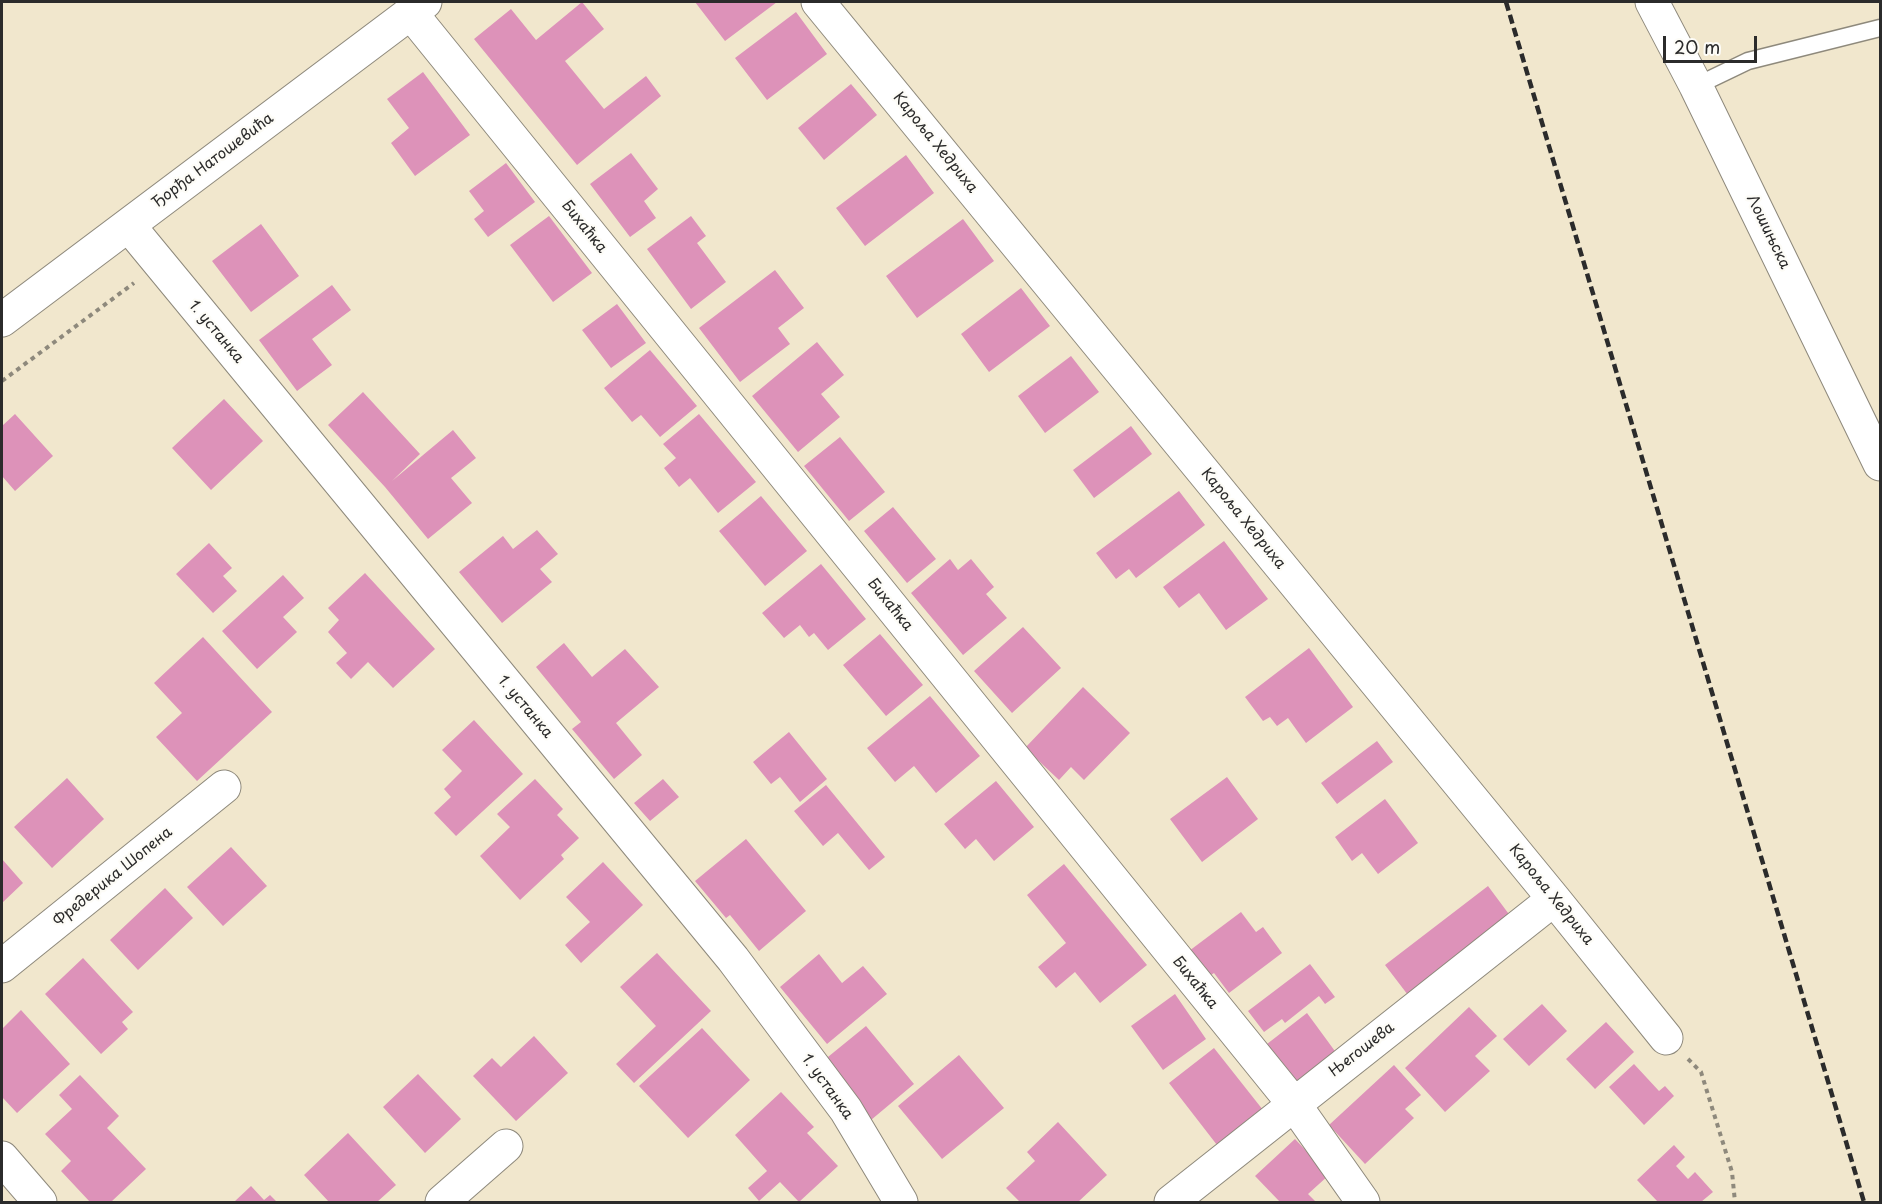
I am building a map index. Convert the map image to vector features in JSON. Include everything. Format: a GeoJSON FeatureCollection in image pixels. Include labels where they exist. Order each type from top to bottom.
{"type":"FeatureCollection","features":[{"type":"Feature","properties":{"kind":"street","name":"Кароља Хедриха"},"geometry":{"type":"LineString","coordinates":[[819,2],[1554,898],[1666,1038]]}},
{"type":"Feature","properties":{"kind":"street","name":"Лошињска"},"geometry":{"type":"LineString","coordinates":[[1652,2],[1872,425],[1881,464]]}},
{"type":"Feature","properties":{"kind":"street","name":"Ђорђа Натошевића"},"geometry":{"type":"LineString","coordinates":[[2,320],[418,7]]}},
{"type":"Feature","properties":{"kind":"street","name":"Бихаћка"},"geometry":{"type":"LineString","coordinates":[[418,7],[1294,1104],[1363,1203]]}},
{"type":"Feature","properties":{"kind":"street","name":"1. устанка"},"geometry":{"type":"LineString","coordinates":[[129,225],[733,959],[846,1110],[901,1203]]}},
{"type":"Feature","properties":{"kind":"street","name":"Фредерика Шопена"},"geometry":{"type":"LineString","coordinates":[[2,966],[224,787]]}},
{"type":"Feature","properties":{"kind":"street","name":"Његошева"},"geometry":{"type":"LineString","coordinates":[[1171,1203],[1554,898]]}},
{"type":"Feature","properties":{"kind":"street"},"geometry":{"type":"LineString","coordinates":[[442,1203],[506,1146]]}},
{"type":"Feature","properties":{"kind":"street"},"geometry":{"type":"LineString","coordinates":[[2,1158],[40,1203]]}},
{"type":"Feature","properties":{"kind":"lane"},"geometry":{"type":"LineString","coordinates":[[1696,86],[1748,61],[1881,28]]}},
{"type":"Feature","properties":{"kind":"path"},"geometry":{"type":"LineString","coordinates":[[2,381],[159,264]]}},
{"type":"Feature","properties":{"kind":"path"},"geometry":{"type":"LineString","coordinates":[[1666,1038],[1701,1072],[1732,1172],[1735,1203]]}},
{"type":"Feature","properties":{"kind":"building"},"geometry":{"type":"Polygon","coordinates":[[[582,2],[604,29],[565,61],[604,109],[646,76],[661,96],[577,165],[474,39],[511,9],[536,40],[582,2]]]}},
{"type":"Feature","properties":{"kind":"building"},"geometry":{"type":"Polygon","coordinates":[[[695,2],[777,2],[725,41],[695,2]]]}},
{"type":"Feature","properties":{"kind":"building"},"geometry":{"type":"Polygon","coordinates":[[[796,12],[827,54],[767,100],[735,58],[796,12]]]}},
{"type":"Feature","properties":{"kind":"building"},"geometry":{"type":"Polygon","coordinates":[[[423,72],[470,135],[415,176],[391,143],[409,128],[387,99],[423,72]]]}},
{"type":"Feature","properties":{"kind":"building"},"geometry":{"type":"Polygon","coordinates":[[[851,84],[877,115],[824,160],[798,128],[851,84]]]}},
{"type":"Feature","properties":{"kind":"building"},"geometry":{"type":"Polygon","coordinates":[[[631,153],[658,189],[644,201],[656,218],[630,237],[590,184],[631,153]]]}},
{"type":"Feature","properties":{"kind":"building"},"geometry":{"type":"Polygon","coordinates":[[[906,155],[934,193],[865,246],[836,208],[906,155]]]}},
{"type":"Feature","properties":{"kind":"building"},"geometry":{"type":"Polygon","coordinates":[[[506,163],[535,202],[488,237],[474,219],[484,211],[469,191],[506,163]]]}},
{"type":"Feature","properties":{"kind":"building"},"geometry":{"type":"Polygon","coordinates":[[[549,216],[592,273],[553,302],[510,245],[549,216]]]}},
{"type":"Feature","properties":{"kind":"building"},"geometry":{"type":"Polygon","coordinates":[[[691,216],[706,236],[697,243],[726,282],[691,309],[647,249],[691,216]]]}},
{"type":"Feature","properties":{"kind":"building"},"geometry":{"type":"Polygon","coordinates":[[[963,219],[994,261],[917,318],[886,276],[963,219]]]}},
{"type":"Feature","properties":{"kind":"building"},"geometry":{"type":"Polygon","coordinates":[[[261,224],[299,276],[251,312],[212,261],[261,224]]]}},
{"type":"Feature","properties":{"kind":"building"},"geometry":{"type":"Polygon","coordinates":[[[775,270],[804,308],[778,328],[790,344],[740,382],[699,328],[775,270]]]}},
{"type":"Feature","properties":{"kind":"building"},"geometry":{"type":"Polygon","coordinates":[[[332,285],[351,310],[312,339],[332,365],[297,391],[259,340],[332,285]]]}},
{"type":"Feature","properties":{"kind":"building"},"geometry":{"type":"Polygon","coordinates":[[[1021,288],[1050,326],[989,372],[961,334],[1021,288]]]}},
{"type":"Feature","properties":{"kind":"building"},"geometry":{"type":"Polygon","coordinates":[[[617,304],[646,343],[611,368],[582,330],[617,304]]]}},
{"type":"Feature","properties":{"kind":"building"},"geometry":{"type":"Polygon","coordinates":[[[817,342],[844,375],[821,394],[840,417],[798,452],[752,396],[817,342]]]}},
{"type":"Feature","properties":{"kind":"building"},"geometry":{"type":"Polygon","coordinates":[[[650,350],[697,406],[660,437],[641,415],[632,422],[604,388],[650,350]]]}},
{"type":"Feature","properties":{"kind":"building"},"geometry":{"type":"Polygon","coordinates":[[[1071,356],[1099,392],[1045,433],[1018,396],[1071,356]]]}},
{"type":"Feature","properties":{"kind":"building"},"geometry":{"type":"Polygon","coordinates":[[[363,392],[420,454],[392,481],[453,430],[476,458],[451,478],[472,503],[428,539],[385,487],[328,425],[363,392]]]}},
{"type":"Feature","properties":{"kind":"building"},"geometry":{"type":"Polygon","coordinates":[[[224,399],[263,441],[211,490],[172,448],[224,399]]]}},
{"type":"Feature","properties":{"kind":"building"},"geometry":{"type":"Polygon","coordinates":[[[15,414],[53,456],[15,491],[2,476],[2,426],[15,414]]]}},
{"type":"Feature","properties":{"kind":"building"},"geometry":{"type":"Polygon","coordinates":[[[699,414],[756,482],[718,513],[690,478],[679,487],[664,468],[676,458],[663,444],[699,414]]]}},
{"type":"Feature","properties":{"kind":"building"},"geometry":{"type":"Polygon","coordinates":[[[1131,426],[1152,454],[1094,498],[1073,470],[1131,426]]]}},
{"type":"Feature","properties":{"kind":"building"},"geometry":{"type":"Polygon","coordinates":[[[840,437],[885,492],[849,521],[804,466],[840,437]]]}},
{"type":"Feature","properties":{"kind":"building"},"geometry":{"type":"Polygon","coordinates":[[[1179,491],[1205,525],[1136,578],[1129,569],[1116,579],[1096,553],[1179,491]]]}},
{"type":"Feature","properties":{"kind":"building"},"geometry":{"type":"Polygon","coordinates":[[[761,496],[807,551],[765,586],[719,531],[761,496]]]}},
{"type":"Feature","properties":{"kind":"building"},"geometry":{"type":"Polygon","coordinates":[[[893,507],[936,559],[907,583],[864,531],[893,507]]]}},
{"type":"Feature","properties":{"kind":"building"},"geometry":{"type":"Polygon","coordinates":[[[537,530],[558,554],[540,569],[552,582],[502,623],[459,572],[503,536],[513,549],[537,530]]]}},
{"type":"Feature","properties":{"kind":"building"},"geometry":{"type":"Polygon","coordinates":[[[1224,541],[1268,599],[1226,630],[1199,593],[1179,608],[1163,587],[1224,541]]]}},
{"type":"Feature","properties":{"kind":"building"},"geometry":{"type":"Polygon","coordinates":[[[209,543],[232,568],[223,576],[237,591],[213,613],[176,574],[209,543]]]}},
{"type":"Feature","properties":{"kind":"building"},"geometry":{"type":"Polygon","coordinates":[[[950,559],[958,570],[971,559],[994,587],[986,594],[1007,618],[963,655],[911,593],[950,559]]]}},
{"type":"Feature","properties":{"kind":"building"},"geometry":{"type":"Polygon","coordinates":[[[821,564],[866,619],[828,650],[814,633],[809,637],[800,625],[784,638],[762,613],[821,564]]]}},
{"type":"Feature","properties":{"kind":"building"},"geometry":{"type":"Polygon","coordinates":[[[365,573],[435,649],[393,688],[368,662],[351,679],[336,663],[347,653],[328,632],[339,620],[328,608],[365,573]]]}},
{"type":"Feature","properties":{"kind":"building"},"geometry":{"type":"Polygon","coordinates":[[[283,575],[304,598],[283,617],[297,632],[257,669],[222,631],[283,575]]]}},
{"type":"Feature","properties":{"kind":"building"},"geometry":{"type":"Polygon","coordinates":[[[1023,627],[1061,668],[1012,713],[974,671],[1023,627]]]}},
{"type":"Feature","properties":{"kind":"building"},"geometry":{"type":"Polygon","coordinates":[[[880,634],[923,685],[886,716],[843,665],[880,634]]]}},
{"type":"Feature","properties":{"kind":"building"},"geometry":{"type":"Polygon","coordinates":[[[203,637],[272,712],[197,781],[156,737],[182,713],[154,683],[203,637]]]}},
{"type":"Feature","properties":{"kind":"building"},"geometry":{"type":"Polygon","coordinates":[[[564,643],[592,677],[625,649],[659,687],[616,723],[642,755],[614,779],[572,729],[581,722],[536,667],[564,643]]]}},
{"type":"Feature","properties":{"kind":"building"},"geometry":{"type":"Polygon","coordinates":[[[1309,648],[1353,707],[1306,743],[1288,718],[1277,726],[1270,717],[1263,721],[1245,697],[1309,648]]]}},
{"type":"Feature","properties":{"kind":"building"},"geometry":{"type":"Polygon","coordinates":[[[1083,687],[1130,733],[1084,780],[1071,767],[1059,780],[1025,748],[1083,687]]]}},
{"type":"Feature","properties":{"kind":"building"},"geometry":{"type":"Polygon","coordinates":[[[930,696],[980,756],[936,793],[914,766],[895,782],[867,748],[930,696]]]}},
{"type":"Feature","properties":{"kind":"building"},"geometry":{"type":"Polygon","coordinates":[[[474,720],[523,774],[456,836],[434,813],[451,797],[444,789],[462,771],[442,750],[474,720]]]}},
{"type":"Feature","properties":{"kind":"building"},"geometry":{"type":"Polygon","coordinates":[[[789,732],[827,779],[800,802],[780,777],[771,784],[753,762],[789,732]]]}},
{"type":"Feature","properties":{"kind":"building"},"geometry":{"type":"Polygon","coordinates":[[[1377,741],[1393,762],[1337,804],[1321,783],[1377,741]]]}},
{"type":"Feature","properties":{"kind":"building"},"geometry":{"type":"Polygon","coordinates":[[[1227,777],[1258,819],[1202,862],[1170,819],[1227,777]]]}},
{"type":"Feature","properties":{"kind":"building"},"geometry":{"type":"Polygon","coordinates":[[[67,778],[104,819],[52,868],[14,827],[67,778]]]}},
{"type":"Feature","properties":{"kind":"building"},"geometry":{"type":"Polygon","coordinates":[[[535,779],[563,809],[557,815],[579,838],[561,855],[564,859],[520,900],[480,856],[510,827],[497,814],[535,779]]]}},
{"type":"Feature","properties":{"kind":"building"},"geometry":{"type":"Polygon","coordinates":[[[663,779],[679,797],[650,821],[634,803],[663,779]]]}},
{"type":"Feature","properties":{"kind":"building"},"geometry":{"type":"Polygon","coordinates":[[[996,781],[1034,827],[994,861],[976,839],[965,849],[944,824],[996,781]]]}},
{"type":"Feature","properties":{"kind":"building"},"geometry":{"type":"Polygon","coordinates":[[[826,785],[885,857],[869,870],[838,833],[823,846],[794,811],[826,785]]]}},
{"type":"Feature","properties":{"kind":"building"},"geometry":{"type":"Polygon","coordinates":[[[1385,799],[1418,843],[1378,874],[1362,853],[1352,861],[1335,837],[1385,799]]]}},
{"type":"Feature","properties":{"kind":"building"},"geometry":{"type":"Polygon","coordinates":[[[746,839],[806,911],[759,951],[730,915],[726,918],[695,881],[746,839]]]}},
{"type":"Feature","properties":{"kind":"building"},"geometry":{"type":"Polygon","coordinates":[[[231,847],[267,886],[223,926],[187,887],[231,847]]]}},
{"type":"Feature","properties":{"kind":"building"},"geometry":{"type":"Polygon","coordinates":[[[2,859],[23,883],[2,903],[2,859]]]}},
{"type":"Feature","properties":{"kind":"building"},"geometry":{"type":"Polygon","coordinates":[[[603,862],[643,905],[581,963],[565,945],[590,922],[566,897],[603,862]]]}},
{"type":"Feature","properties":{"kind":"building"},"geometry":{"type":"Polygon","coordinates":[[[1064,864],[1147,965],[1100,1003],[1075,972],[1056,988],[1038,967],[1066,943],[1027,895],[1064,864]]]}},
{"type":"Feature","properties":{"kind":"building"},"geometry":{"type":"Polygon","coordinates":[[[1488,886],[1514,921],[1411,999],[1385,965],[1488,886]]]}},
{"type":"Feature","properties":{"kind":"building"},"geometry":{"type":"Polygon","coordinates":[[[165,888],[193,918],[138,970],[110,940],[165,888]]]}},
{"type":"Feature","properties":{"kind":"building"},"geometry":{"type":"Polygon","coordinates":[[[1241,912],[1256,932],[1263,927],[1282,953],[1229,993],[1214,973],[1208,977],[1189,951],[1241,912]]]}},
{"type":"Feature","properties":{"kind":"building"},"geometry":{"type":"Polygon","coordinates":[[[657,953],[711,1011],[634,1083],[616,1064],[656,1026],[620,987],[657,953]]]}},
{"type":"Feature","properties":{"kind":"building"},"geometry":{"type":"Polygon","coordinates":[[[819,954],[842,983],[863,966],[887,994],[827,1044],[780,987],[819,954]]]}},
{"type":"Feature","properties":{"kind":"building"},"geometry":{"type":"Polygon","coordinates":[[[83,958],[133,1012],[122,1022],[128,1029],[101,1054],[45,994],[83,958]]]}},
{"type":"Feature","properties":{"kind":"building"},"geometry":{"type":"Polygon","coordinates":[[[1310,964],[1335,997],[1325,1004],[1319,996],[1285,1023],[1282,1019],[1264,1032],[1248,1011],[1310,964]]]}},
{"type":"Feature","properties":{"kind":"building"},"geometry":{"type":"Polygon","coordinates":[[[1175,994],[1206,1039],[1163,1070],[1131,1026],[1175,994]]]}},
{"type":"Feature","properties":{"kind":"building"},"geometry":{"type":"Polygon","coordinates":[[[1542,1004],[1567,1031],[1529,1066],[1503,1039],[1542,1004]]]}},
{"type":"Feature","properties":{"kind":"building"},"geometry":{"type":"Polygon","coordinates":[[[1469,1007],[1497,1036],[1475,1056],[1490,1071],[1445,1112],[1405,1068],[1469,1007]]]}},
{"type":"Feature","properties":{"kind":"building"},"geometry":{"type":"Polygon","coordinates":[[[21,1010],[70,1064],[17,1113],[2,1097],[2,1029],[21,1010]]]}},
{"type":"Feature","properties":{"kind":"building"},"geometry":{"type":"Polygon","coordinates":[[[1307,1013],[1340,1058],[1300,1088],[1267,1044],[1307,1013]]]}},
{"type":"Feature","properties":{"kind":"building"},"geometry":{"type":"Polygon","coordinates":[[[1606,1022],[1634,1052],[1595,1089],[1566,1059],[1606,1022]]]}},
{"type":"Feature","properties":{"kind":"building"},"geometry":{"type":"Polygon","coordinates":[[[866,1026],[914,1084],[871,1120],[823,1061],[866,1026]]]}},
{"type":"Feature","properties":{"kind":"building"},"geometry":{"type":"Polygon","coordinates":[[[702,1028],[750,1080],[688,1138],[639,1086],[702,1028]]]}},
{"type":"Feature","properties":{"kind":"building"},"geometry":{"type":"Polygon","coordinates":[[[534,1036],[568,1073],[516,1121],[473,1076],[492,1058],[501,1067],[534,1036]]]}},
{"type":"Feature","properties":{"kind":"building"},"geometry":{"type":"Polygon","coordinates":[[[1214,1048],[1263,1110],[1217,1145],[1169,1083],[1214,1048]]]}},
{"type":"Feature","properties":{"kind":"building"},"geometry":{"type":"Polygon","coordinates":[[[959,1055],[1004,1108],[942,1159],[898,1106],[959,1055]]]}},
{"type":"Feature","properties":{"kind":"building"},"geometry":{"type":"Polygon","coordinates":[[[1634,1064],[1659,1091],[1665,1086],[1674,1096],[1644,1125],[1609,1087],[1634,1064]]]}},
{"type":"Feature","properties":{"kind":"building"},"geometry":{"type":"Polygon","coordinates":[[[1394,1065],[1421,1095],[1405,1109],[1414,1118],[1365,1164],[1329,1125],[1394,1065]]]}},
{"type":"Feature","properties":{"kind":"building"},"geometry":{"type":"Polygon","coordinates":[[[418,1074],[461,1119],[425,1153],[383,1107],[418,1074]]]}},
{"type":"Feature","properties":{"kind":"building"},"geometry":{"type":"Polygon","coordinates":[[[80,1075],[119,1116],[107,1128],[146,1169],[111,1202],[90,1202],[61,1171],[71,1161],[45,1134],[72,1109],[59,1095],[80,1075]]]}},
{"type":"Feature","properties":{"kind":"building"},"geometry":{"type":"Polygon","coordinates":[[[781,1092],[814,1127],[807,1133],[838,1166],[799,1202],[780,1182],[759,1201],[748,1188],[767,1171],[735,1135],[781,1092]]]}},
{"type":"Feature","properties":{"kind":"building"},"geometry":{"type":"Polygon","coordinates":[[[1058,1122],[1107,1175],[1078,1202],[1020,1202],[1006,1188],[1035,1161],[1027,1152],[1058,1122]]]}},
{"type":"Feature","properties":{"kind":"building"},"geometry":{"type":"Polygon","coordinates":[[[348,1133],[396,1185],[377,1202],[329,1202],[304,1175],[348,1133]]]}},
{"type":"Feature","properties":{"kind":"building"},"geometry":{"type":"Polygon","coordinates":[[[1295,1139],[1329,1175],[1308,1194],[1316,1202],[1280,1202],[1255,1176],[1295,1139]]]}},
{"type":"Feature","properties":{"kind":"building"},"geometry":{"type":"Polygon","coordinates":[[[1674,1145],[1685,1157],[1676,1166],[1688,1179],[1695,1172],[1713,1192],[1701,1202],[1658,1202],[1637,1180],[1674,1145]]]}},
{"type":"Feature","properties":{"kind":"building"},"geometry":{"type":"Polygon","coordinates":[[[251,1186],[264,1200],[270,1195],[277,1202],[234,1202],[251,1186]]]}},
{"type":"Feature","properties":{"kind":"railway"},"geometry":{"type":"LineString","coordinates":[[1506,2],[1864,1202]]}}]}
